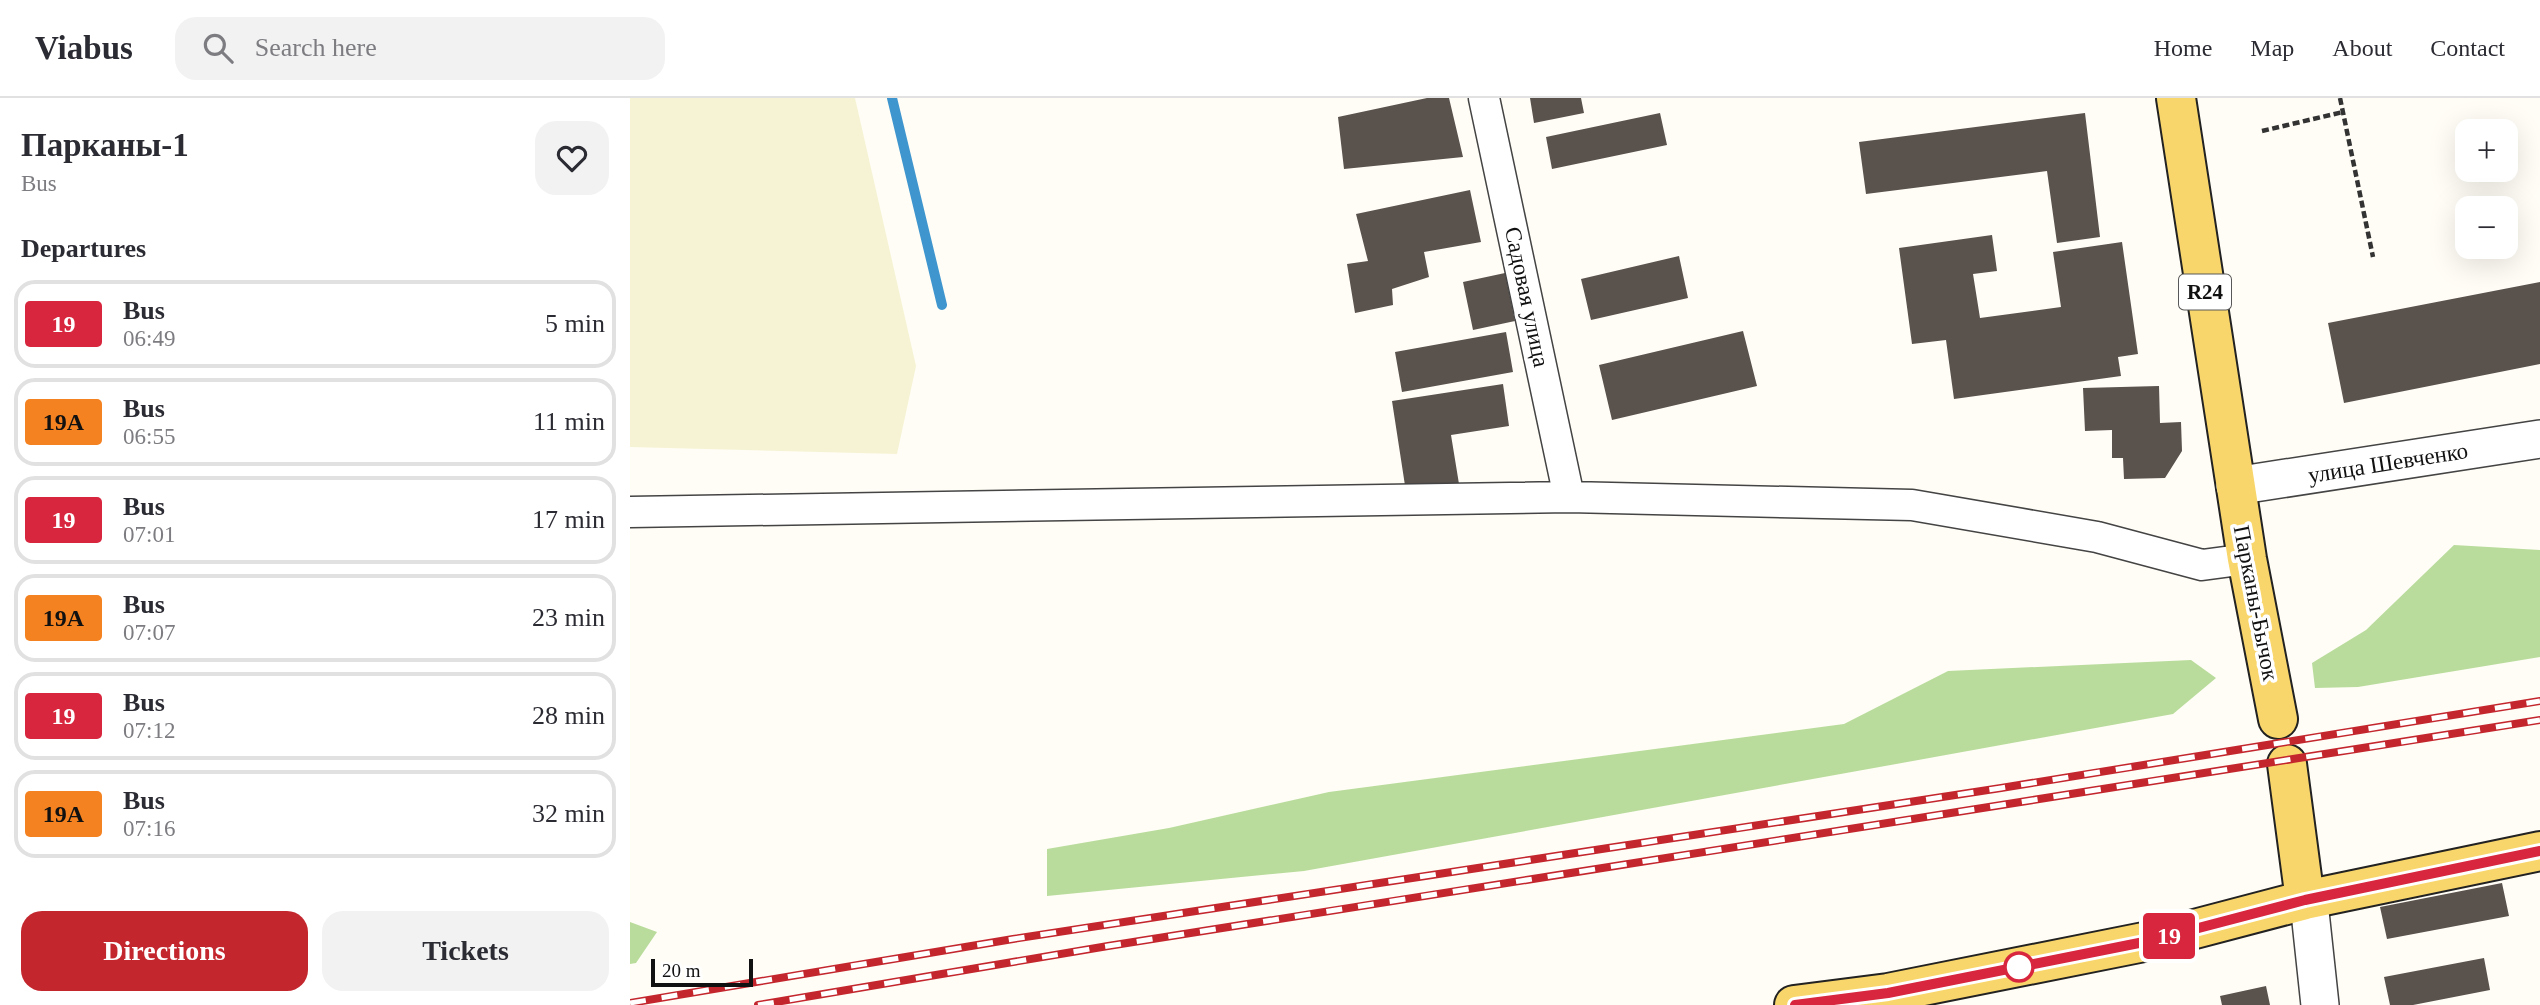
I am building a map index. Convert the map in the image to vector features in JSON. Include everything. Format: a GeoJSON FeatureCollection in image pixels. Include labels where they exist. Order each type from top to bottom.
{"type":"FeatureCollection","features":[{"type":"Feature","properties":{"kind":"main road","name":"R24"},"geometry":{"type":"LineString","coordinates":[[2176,98],[2235,486]]}},
{"type":"Feature","properties":{"kind":"main road","name":"Парканы-Бычок"},"geometry":{"type":"LineString","coordinates":[[2235,486],[2278,719]]}},
{"type":"Feature","properties":{"kind":"main road"},"geometry":{"type":"LineString","coordinates":[[2287,764],[2305,900]]}},
{"type":"Feature","properties":{"kind":"main road"},"geometry":{"type":"LineString","coordinates":[[1794,1005],[1888,993],[2149,941],[2305,900],[2540,851]]}},
{"type":"Feature","properties":{"kind":"main road"},"geometry":{"type":"LineString","coordinates":[[1852,1005],[1888,993]]}},
{"type":"Feature","properties":{"kind":"street","name":"Садовая улица"},"geometry":{"type":"LineString","coordinates":[[1484,98],[1569,497]]}},
{"type":"Feature","properties":{"kind":"street","name":"улица Шевченко"},"geometry":{"type":"LineString","coordinates":[[2235,486],[2540,439]]}},
{"type":"Feature","properties":{"kind":"street"},"geometry":{"type":"LineString","coordinates":[[630,512],[1569,497],[1912,505],[2097,537],[2202,565],[2247,559]]}},
{"type":"Feature","properties":{"kind":"street"},"geometry":{"type":"LineString","coordinates":[[2305,900],[2310,912],[2320,1005]]}},
{"type":"Feature","properties":{"kind":"path"},"geometry":{"type":"LineString","coordinates":[[2340,98],[2373,257]]}},
{"type":"Feature","properties":{"kind":"path"},"geometry":{"type":"LineString","coordinates":[[2262,131],[2343,112]]}},
{"type":"Feature","properties":{"kind":"shaded area"},"geometry":{"type":"Polygon","coordinates":[[[630,98],[855,98],[916,366],[897,454],[630,447],[630,98]]]}},
{"type":"Feature","properties":{"kind":"green space"},"geometry":{"type":"Polygon","coordinates":[[[2454,545],[2540,550],[2540,657],[2358,687],[2315,688],[2312,663],[2366,630],[2454,545]]]}},
{"type":"Feature","properties":{"kind":"green space"},"geometry":{"type":"Polygon","coordinates":[[[2191,660],[2216,678],[2173,714],[1304,871],[1047,896],[1047,849],[1169,828],[1329,792],[1844,724],[1948,671],[2191,660]]]}},
{"type":"Feature","properties":{"kind":"green space"},"geometry":{"type":"Polygon","coordinates":[[[630,922],[657,932],[636,963],[630,964],[630,922]]]}},
{"type":"Feature","properties":{"kind":"building"},"geometry":{"type":"Polygon","coordinates":[[[1427,98],[1449,98],[1463,157],[1344,169],[1338,117],[1427,98]]]}},
{"type":"Feature","properties":{"kind":"building"},"geometry":{"type":"Polygon","coordinates":[[[1530,98],[1581,98],[1584,113],[1534,123],[1530,98]]]}},
{"type":"Feature","properties":{"kind":"building"},"geometry":{"type":"Polygon","coordinates":[[[1660,113],[1667,145],[1552,169],[1546,137],[1660,113]]]}},
{"type":"Feature","properties":{"kind":"building"},"geometry":{"type":"Polygon","coordinates":[[[2085,113],[2100,237],[2057,243],[2047,171],[1866,194],[1859,142],[2085,113]]]}},
{"type":"Feature","properties":{"kind":"building"},"geometry":{"type":"Polygon","coordinates":[[[1470,190],[1481,242],[1424,252],[1429,277],[1392,289],[1393,305],[1355,313],[1347,264],[1368,261],[1356,214],[1470,190]]]}},
{"type":"Feature","properties":{"kind":"building"},"geometry":{"type":"Polygon","coordinates":[[[1992,235],[1997,271],[1973,274],[1980,318],[2061,307],[2053,252],[2122,242],[2138,354],[2118,357],[2121,376],[1954,399],[1946,340],[1912,344],[1899,248],[1992,235]]]}},
{"type":"Feature","properties":{"kind":"building"},"geometry":{"type":"Polygon","coordinates":[[[1679,256],[1688,298],[1591,320],[1581,279],[1679,256]]]}},
{"type":"Feature","properties":{"kind":"building"},"geometry":{"type":"Polygon","coordinates":[[[1505,273],[1515,321],[1473,330],[1463,282],[1505,273]]]}},
{"type":"Feature","properties":{"kind":"building"},"geometry":{"type":"Polygon","coordinates":[[[2540,282],[2540,364],[2344,403],[2328,323],[2540,282]]]}},
{"type":"Feature","properties":{"kind":"building"},"geometry":{"type":"Polygon","coordinates":[[[1743,331],[1757,386],[1612,420],[1599,365],[1743,331]]]}},
{"type":"Feature","properties":{"kind":"building"},"geometry":{"type":"Polygon","coordinates":[[[1506,332],[1513,372],[1402,392],[1395,352],[1506,332]]]}},
{"type":"Feature","properties":{"kind":"building"},"geometry":{"type":"Polygon","coordinates":[[[1503,384],[1509,426],[1451,435],[1459,484],[1406,492],[1392,401],[1503,384]]]}},
{"type":"Feature","properties":{"kind":"building"},"geometry":{"type":"Polygon","coordinates":[[[2159,386],[2160,423],[2181,422],[2182,451],[2165,478],[2124,479],[2123,458],[2112,458],[2112,430],[2085,431],[2083,388],[2159,386]]]}},
{"type":"Feature","properties":{"kind":"building"},"geometry":{"type":"Polygon","coordinates":[[[2502,883],[2509,916],[2387,939],[2380,907],[2502,883]]]}},
{"type":"Feature","properties":{"kind":"building"},"geometry":{"type":"Polygon","coordinates":[[[2484,958],[2490,990],[2413,1005],[2390,1005],[2384,977],[2484,958]]]}},
{"type":"Feature","properties":{"kind":"building"},"geometry":{"type":"Polygon","coordinates":[[[2266,986],[2270,1005],[2222,1005],[2220,996],[2266,986]]]}},
{"type":"Feature","properties":{"kind":"waterway"},"geometry":{"type":"LineString","coordinates":[[892,98],[942,305]]}},
{"type":"Feature","properties":{"kind":"railway"},"geometry":{"type":"LineString","coordinates":[[630,1003],[1013,939],[2001,788],[2540,701]]}},
{"type":"Feature","properties":{"kind":"railway"},"geometry":{"type":"LineString","coordinates":[[758,1005],[1108,946],[2540,720]]}},
{"type":"Feature","properties":{"kind":"bus line","name":"19"},"geometry":{"type":"LineString","coordinates":[[1795,1005],[1888,993],[2149,941],[2305,900],[2540,851]]}}]}
